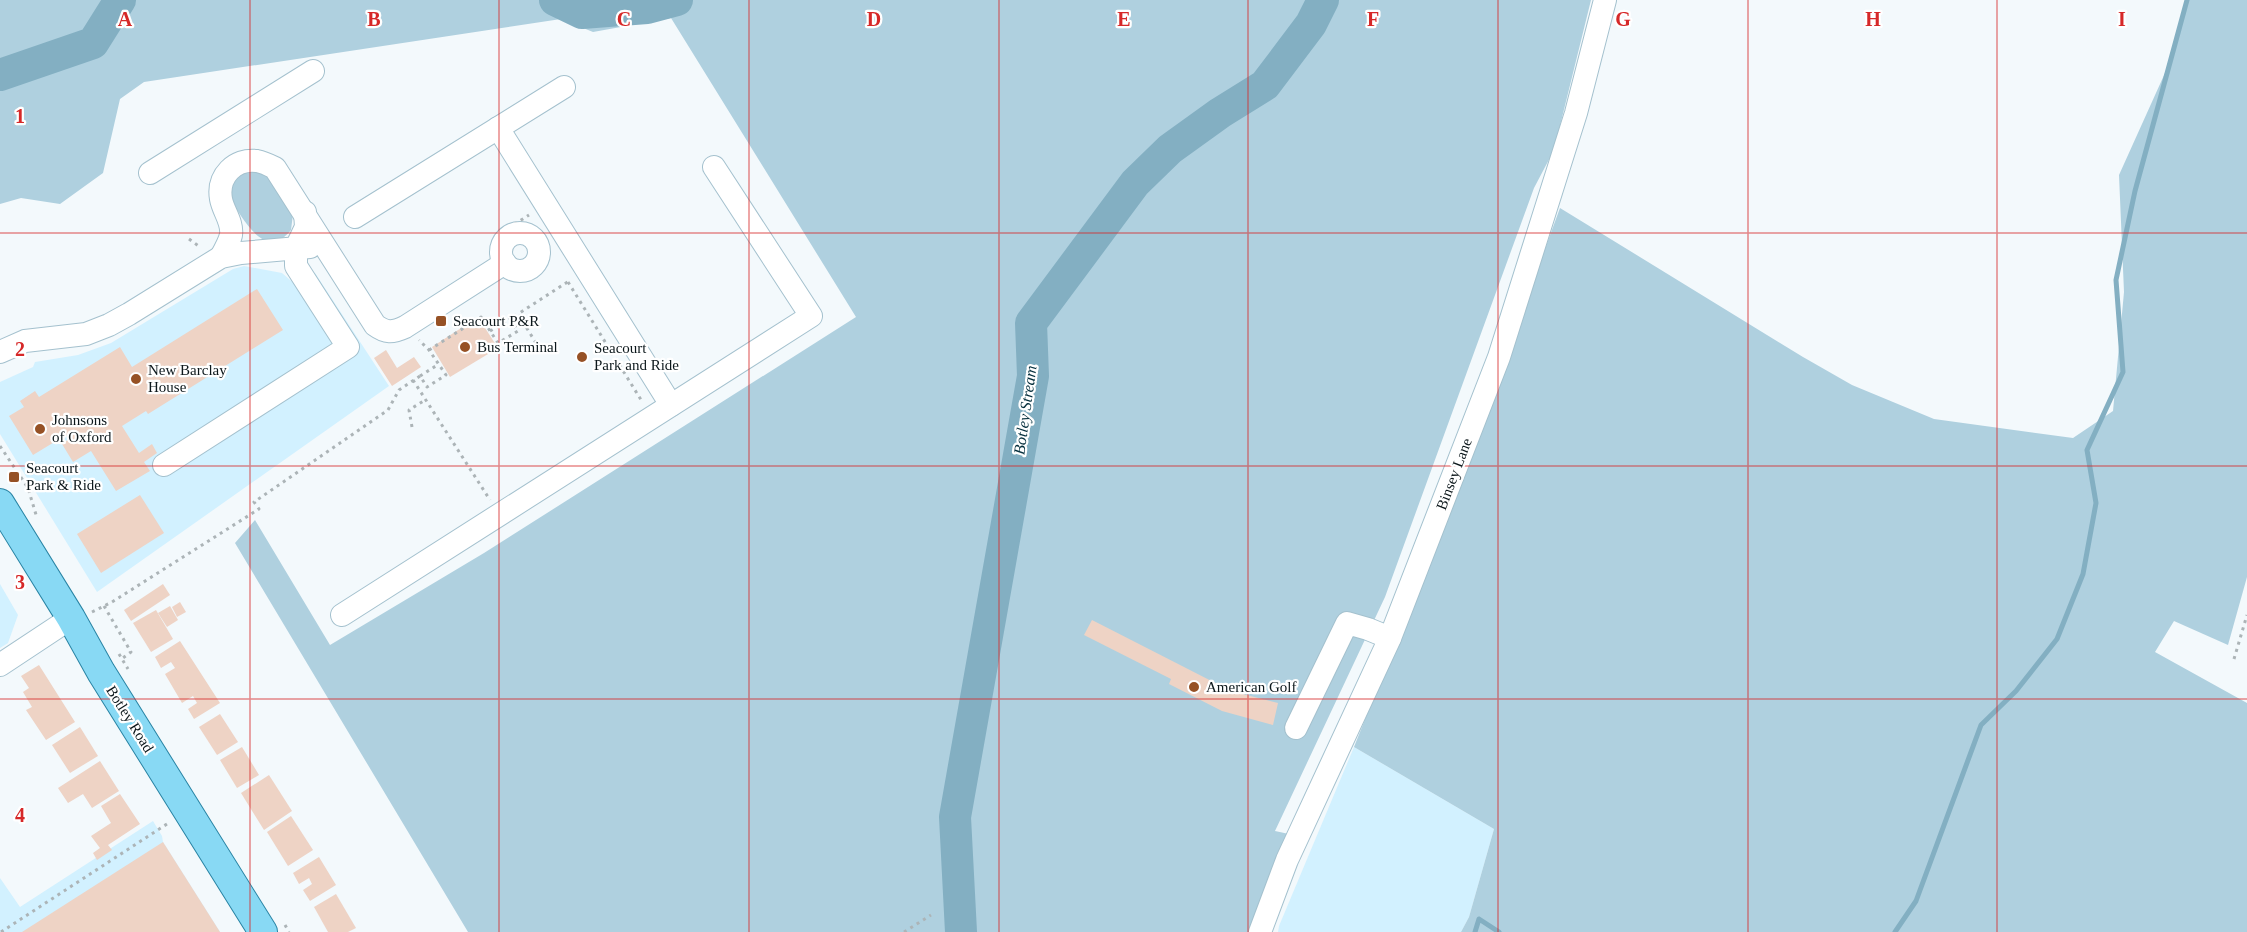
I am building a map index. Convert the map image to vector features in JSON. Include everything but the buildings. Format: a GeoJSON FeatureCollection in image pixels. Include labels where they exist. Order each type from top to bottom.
{"type":"FeatureCollection","features":[{"type":"Feature","properties":{"kind":"main road","name":"Botley Road"},"geometry":{"type":"LineString","coordinates":[[0,503],[71,618],[101,672],[263,932]]}},
{"type":"Feature","properties":{"kind":"street","name":"Binsey Lane"},"geometry":{"type":"LineString","coordinates":[[1260,932],[1287,860],[1390,638],[1499,357],[1576,113],[1605,0]]}},
{"type":"Feature","properties":{"kind":"street"},"geometry":{"type":"LineString","coordinates":[[150,173],[313,71]]}},
{"type":"Feature","properties":{"kind":"street"},"geometry":{"type":"LineString","coordinates":[[355,218],[564,87]]}},
{"type":"Feature","properties":{"kind":"street"},"geometry":{"type":"LineString","coordinates":[[498,128],[671,405]]}},
{"type":"Feature","properties":{"kind":"street"},"geometry":{"type":"LineString","coordinates":[[216,131],[237,164]]}},
{"type":"Feature","properties":{"kind":"street"},"geometry":{"type":"LineString","coordinates":[[221,257],[231,234],[229,218],[221,198],[223,182],[228,170],[242,161],[259,161],[275,168],[375,325],[384,332],[394,332],[405,327],[505,263]]}},
{"type":"Feature","properties":{"kind":"street"},"geometry":{"type":"LineString","coordinates":[[342,615],[811,316],[714,167]]}},
{"type":"Feature","properties":{"kind":"street"},"geometry":{"type":"LineString","coordinates":[[164,465],[348,347],[296,266],[296,248],[305,232],[305,213]]}},
{"type":"Feature","properties":{"kind":"street"},"geometry":{"type":"LineString","coordinates":[[517,232],[529,234],[537,242],[540,253],[538,259],[536,264],[526,271],[514,270],[505,263],[501,257],[502,244],[511,235],[517,232]]}},
{"type":"Feature","properties":{"kind":"street"},"geometry":{"type":"LineString","coordinates":[[0,352],[25,341],[86,334],[108,325],[221,257],[241,253],[317,248],[332,258]]}},
{"type":"Feature","properties":{"kind":"street"},"geometry":{"type":"LineString","coordinates":[[0,665],[71,618]]}},
{"type":"Feature","properties":{"kind":"street"},"geometry":{"type":"LineString","coordinates":[[1296,728],[1347,623],[1390,638]]}},
{"type":"Feature","properties":{"kind":"path"},"geometry":{"type":"LineString","coordinates":[[517,232],[515,224],[534,212]]}},
{"type":"Feature","properties":{"kind":"path"},"geometry":{"type":"LineString","coordinates":[[490,331],[568,282],[652,417]]}},
{"type":"Feature","properties":{"kind":"path"},"geometry":{"type":"LineString","coordinates":[[518,314],[536,343]]}},
{"type":"Feature","properties":{"kind":"path"},"geometry":{"type":"LineString","coordinates":[[429,350],[481,317],[498,343],[518,331],[510,319]]}},
{"type":"Feature","properties":{"kind":"path"},"geometry":{"type":"LineString","coordinates":[[405,327],[429,350],[446,375],[427,387],[420,376]]}},
{"type":"Feature","properties":{"kind":"path"},"geometry":{"type":"LineString","coordinates":[[71,618],[91,613],[104,606],[259,509],[254,502],[388,410],[399,390],[439,364]]}},
{"type":"Feature","properties":{"kind":"path"},"geometry":{"type":"LineString","coordinates":[[413,380],[499,514]]}},
{"type":"Feature","properties":{"kind":"path"},"geometry":{"type":"LineString","coordinates":[[412,427],[409,410],[425,400]]}},
{"type":"Feature","properties":{"kind":"path"},"geometry":{"type":"LineString","coordinates":[[0,446],[28,488],[38,519]]}},
{"type":"Feature","properties":{"kind":"path"},"geometry":{"type":"LineString","coordinates":[[104,606],[132,652],[122,659]]}},
{"type":"Feature","properties":{"kind":"path"},"geometry":{"type":"LineString","coordinates":[[2234,659],[2247,615]]}},
{"type":"Feature","properties":{"kind":"path"},"geometry":{"type":"LineString","coordinates":[[1,932],[187,811]]}},
{"type":"Feature","properties":{"kind":"path"},"geometry":{"type":"LineString","coordinates":[[904,932],[930,915]]}},
{"type":"Feature","properties":{"kind":"shaded area"},"geometry":{"type":"Polygon","coordinates":[[[0,0],[1591,0],[1554,150],[1534,188],[1385,597],[1275,831],[1289,834],[1256,932],[468,932],[235,543],[255,520],[330,645],[484,553],[856,317],[671,18],[593,32],[561,19],[144,82],[120,99],[103,173],[60,204],[21,198],[0,204],[0,0]]]}},
{"type":"Feature","properties":{"kind":"shaded area"},"geometry":{"type":"Polygon","coordinates":[[[2186,0],[2247,0],[2247,577],[2228,645],[2174,621],[2155,652],[2247,703],[2247,932],[1461,932],[1469,917],[1494,829],[1354,747],[1452,502],[1560,208],[1852,385],[1934,419],[2073,438],[2113,411],[2124,292],[2119,175],[2174,53],[2186,0]]]}},
{"type":"Feature","properties":{"kind":"shaded area"},"geometry":{"type":"Polygon","coordinates":[[[240,171],[266,172],[293,214],[291,230],[284,237],[270,242],[263,240],[251,230],[241,216],[230,191],[232,181],[240,171]]]}},
{"type":"Feature","properties":{"kind":"shaded area"},"geometry":{"type":"Polygon","coordinates":[[[244,266],[282,273],[296,285],[315,273],[389,386],[97,592],[0,434],[0,382],[33,367],[35,362],[78,355],[111,343],[233,269],[244,266]]]}},
{"type":"Feature","properties":{"kind":"shaded area"},"geometry":{"type":"Polygon","coordinates":[[[0,584],[18,615],[8,643],[0,648],[0,584]]]}},
{"type":"Feature","properties":{"kind":"shaded area"},"geometry":{"type":"Polygon","coordinates":[[[1354,747],[1494,829],[1469,917],[1461,932],[1278,932],[1354,747]]]}},
{"type":"Feature","properties":{"kind":"shaded area"},"geometry":{"type":"Polygon","coordinates":[[[153,821],[163,842],[220,932],[0,932],[0,878],[20,907],[153,821]]]}},
{"type":"Feature","properties":{"kind":"waterway"},"geometry":{"type":"LineString","coordinates":[[0,75],[93,43],[120,0]]}},
{"type":"Feature","properties":{"kind":"waterway"},"geometry":{"type":"LineString","coordinates":[[555,0],[582,13],[647,8],[677,0]]}},
{"type":"Feature","properties":{"kind":"waterway","name":"Botley Stream"},"geometry":{"type":"LineString","coordinates":[[961,932],[955,817],[1033,376],[1031,323],[1135,183],[1170,149],[1220,113],[1265,85],[1311,24],[1323,0]]}},
{"type":"Feature","properties":{"kind":"waterway"},"geometry":{"type":"LineString","coordinates":[[1895,932],[1916,901],[1981,725],[2016,691],[2057,639],[2083,574],[2096,503],[2087,450],[2123,372],[2116,280],[2135,191],[2187,0]]}},
{"type":"Feature","properties":{"kind":"waterway"},"geometry":{"type":"LineString","coordinates":[[1475,932],[1479,919],[1499,932]]}},
{"type":"Feature","properties":{"kind":"place","name":"Seacourt P&R"},"geometry":{"type":"Point","coordinates":[441,321]}},
{"type":"Feature","properties":{"kind":"place","name":"Bus Terminal"},"geometry":{"type":"Point","coordinates":[465,347]}},
{"type":"Feature","properties":{"kind":"place","name":"Seacourt Park and Ride"},"geometry":{"type":"Point","coordinates":[582,357]}},
{"type":"Feature","properties":{"kind":"place","name":"New Barclay House"},"geometry":{"type":"Point","coordinates":[136,379]}},
{"type":"Feature","properties":{"kind":"place","name":"Johnsons of Oxford"},"geometry":{"type":"Point","coordinates":[40,429]}},
{"type":"Feature","properties":{"kind":"place","name":"Seacourt Park & Ride"},"geometry":{"type":"Point","coordinates":[14,477]}},
{"type":"Feature","properties":{"kind":"place","name":"American Golf"},"geometry":{"type":"Point","coordinates":[1194,687]}}]}
